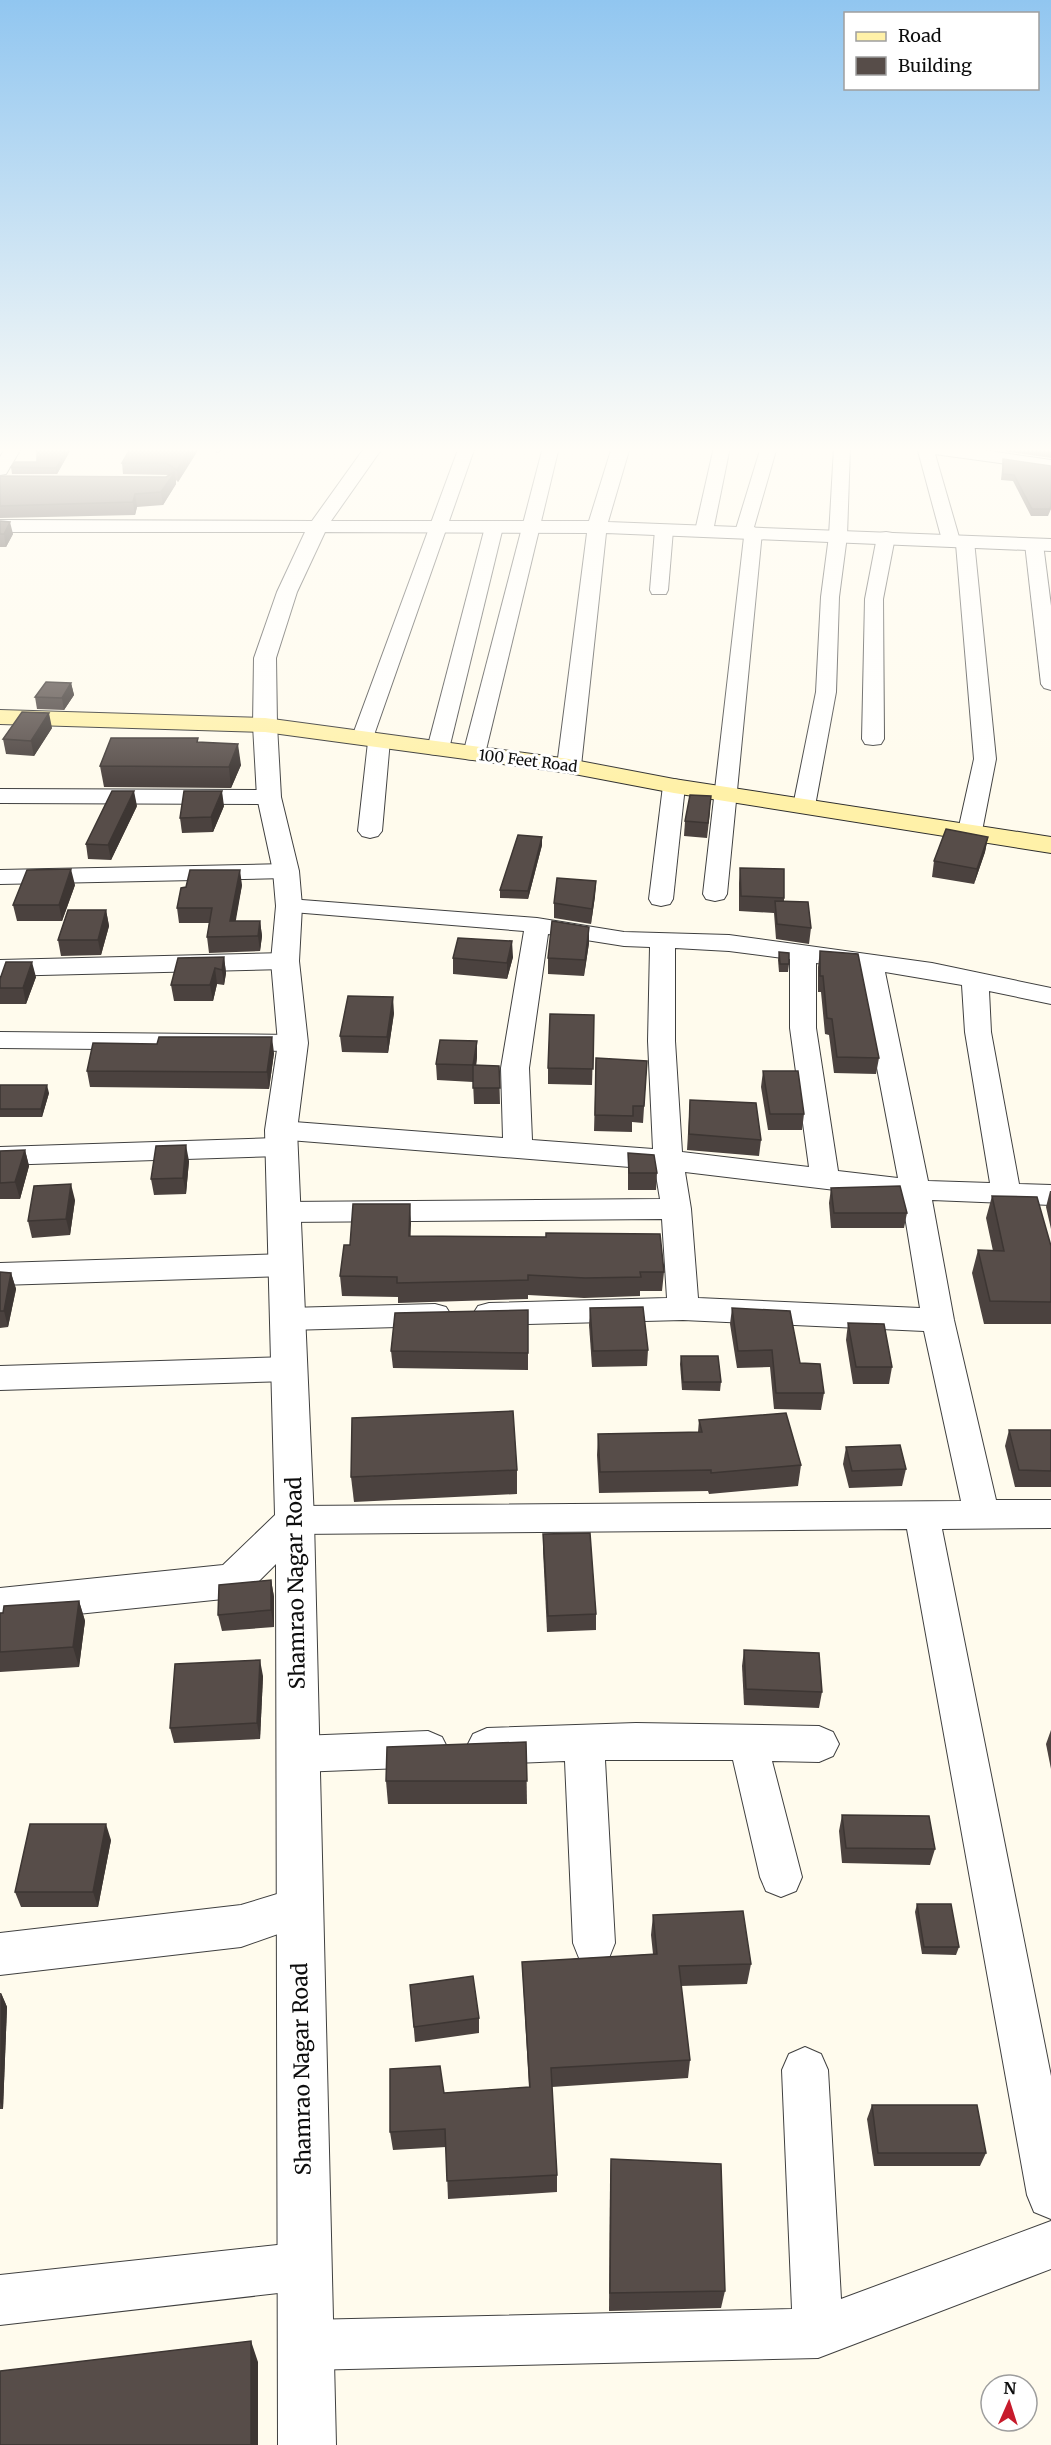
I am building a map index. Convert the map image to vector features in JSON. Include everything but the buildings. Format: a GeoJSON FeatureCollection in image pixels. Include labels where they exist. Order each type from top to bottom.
{"type":"FeatureCollection","features":[{"type":"Feature","properties":{"kind":"main road","name":"100 Feet Road"},"geometry":{"type":"LineString","coordinates":[[0,717],[265,725],[569,766],[674,786],[1051,845]]}},
{"type":"Feature","properties":{"kind":"street","name":"Shamrao Nagar Road"},"geometry":{"type":"LineString","coordinates":[[302,561],[287,592],[265,658],[265,725],[269,797],[288,888],[285,961],[293,1043],[281,1139],[295,1520],[307,2445]]}},
{"type":"Feature","properties":{"kind":"street"},"geometry":{"type":"LineString","coordinates":[[370,831],[371,738],[426,561]]}},
{"type":"Feature","properties":{"kind":"street"},"geometry":{"type":"LineString","coordinates":[[438,749],[485,561]]}},
{"type":"Feature","properties":{"kind":"street"},"geometry":{"type":"LineString","coordinates":[[474,754],[523,561]]}},
{"type":"Feature","properties":{"kind":"street"},"geometry":{"type":"LineString","coordinates":[[569,766],[593,561]]}},
{"type":"Feature","properties":{"kind":"street"},"geometry":{"type":"LineString","coordinates":[[659,590],[661,561]]}},
{"type":"Feature","properties":{"kind":"street"},"geometry":{"type":"LineString","coordinates":[[714,894],[746,561]]}},
{"type":"Feature","properties":{"kind":"street"},"geometry":{"type":"LineString","coordinates":[[804,806],[826,692],[830,597],[835,561]]}},
{"type":"Feature","properties":{"kind":"street"},"geometry":{"type":"LineString","coordinates":[[873,740],[874,599],[881,561]]}},
{"type":"Feature","properties":{"kind":"street"},"geometry":{"type":"LineString","coordinates":[[960,561],[985,759],[970,831]]}},
{"type":"Feature","properties":{"kind":"street"},"geometry":{"type":"LineString","coordinates":[[1044,561],[1051,684]]}},
{"type":"Feature","properties":{"kind":"street"},"geometry":{"type":"LineString","coordinates":[[661,899],[674,786]]}},
{"type":"Feature","properties":{"kind":"street"},"geometry":{"type":"LineString","coordinates":[[0,796],[269,797]]}},
{"type":"Feature","properties":{"kind":"street"},"geometry":{"type":"LineString","coordinates":[[0,877],[288,888],[624,939],[729,943],[932,971],[1051,996]]}},
{"type":"Feature","properties":{"kind":"street"},"geometry":{"type":"LineString","coordinates":[[518,1149],[515,1068],[537,925]]}},
{"type":"Feature","properties":{"kind":"street"},"geometry":{"type":"LineString","coordinates":[[663,940],[659,1022],[667,1160],[676,1209],[683,1309]]}},
{"type":"Feature","properties":{"kind":"street"},"geometry":{"type":"LineString","coordinates":[[803,954],[803,1028],[825,1179]]}},
{"type":"Feature","properties":{"kind":"street"},"geometry":{"type":"LineString","coordinates":[[0,968],[285,961]]}},
{"type":"Feature","properties":{"kind":"street"},"geometry":{"type":"LineString","coordinates":[[870,963],[938,1320],[982,1515]]}},
{"type":"Feature","properties":{"kind":"street"},"geometry":{"type":"LineString","coordinates":[[975,980],[978,1032],[1006,1193]]}},
{"type":"Feature","properties":{"kind":"street"},"geometry":{"type":"LineString","coordinates":[[0,1040],[293,1043]]}},
{"type":"Feature","properties":{"kind":"street"},"geometry":{"type":"LineString","coordinates":[[0,1156],[281,1139],[518,1149],[667,1160],[915,1190],[1051,1195]]}},
{"type":"Feature","properties":{"kind":"street"},"geometry":{"type":"LineString","coordinates":[[284,1212],[676,1209]]}},
{"type":"Feature","properties":{"kind":"street"},"geometry":{"type":"LineString","coordinates":[[0,1274],[286,1265]]}},
{"type":"Feature","properties":{"kind":"street"},"geometry":{"type":"LineString","coordinates":[[288,1319],[683,1309],[938,1320]]}},
{"type":"Feature","properties":{"kind":"street"},"geometry":{"type":"LineString","coordinates":[[0,1378],[290,1369]]}},
{"type":"Feature","properties":{"kind":"street"},"geometry":{"type":"LineString","coordinates":[[0,1605],[233,1581],[295,1520],[1051,1514]]}},
{"type":"Feature","properties":{"kind":"street"},"geometry":{"type":"LineString","coordinates":[[922,1515],[1051,2195]]}},
{"type":"Feature","properties":{"kind":"street"},"geometry":{"type":"LineString","coordinates":[[748,1742],[781,1877]]}},
{"type":"Feature","properties":{"kind":"street"},"geometry":{"type":"LineString","coordinates":[[299,1754],[584,1743],[819,1744]]}},
{"type":"Feature","properties":{"kind":"street"},"geometry":{"type":"LineString","coordinates":[[584,1743],[594,1943]]}},
{"type":"Feature","properties":{"kind":"street"},"geometry":{"type":"LineString","coordinates":[[0,1954],[241,1926],[300,1907]]}},
{"type":"Feature","properties":{"kind":"street"},"geometry":{"type":"LineString","coordinates":[[805,2070],[818,2333]]}},
{"type":"Feature","properties":{"kind":"street"},"geometry":{"type":"LineString","coordinates":[[306,2345],[818,2333],[1051,2246]]}},
{"type":"Feature","properties":{"kind":"street"},"geometry":{"type":"LineString","coordinates":[[0,2300],[305,2266]]}}]}
